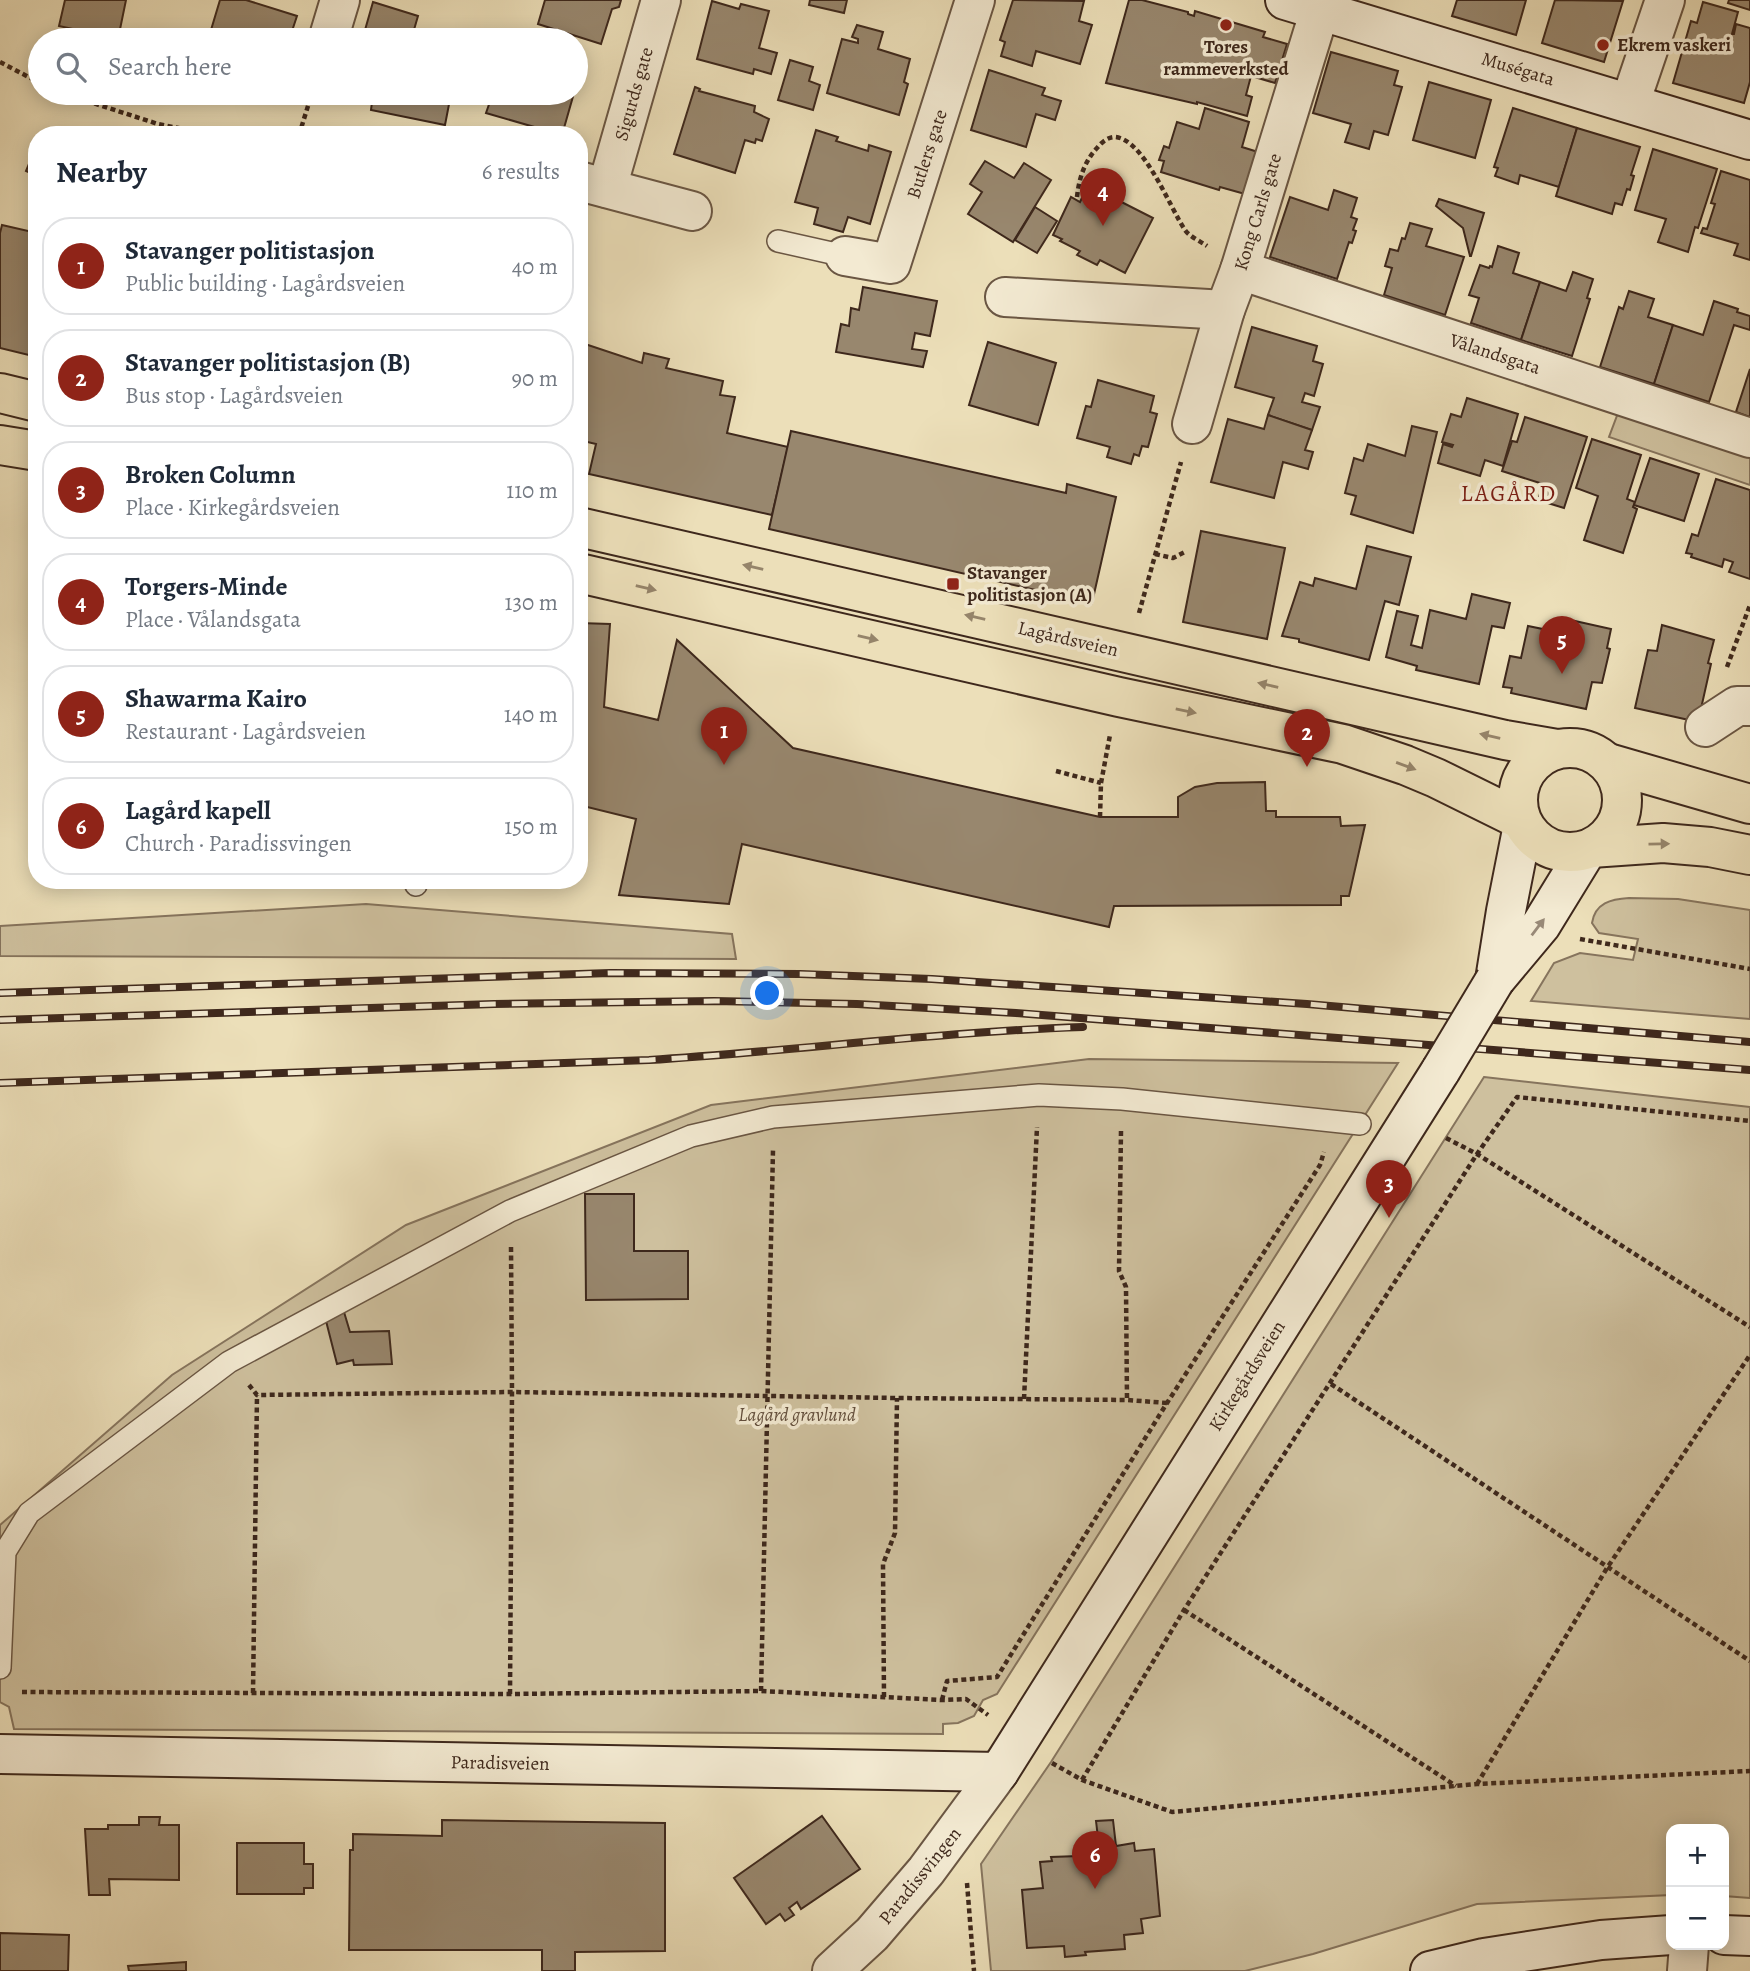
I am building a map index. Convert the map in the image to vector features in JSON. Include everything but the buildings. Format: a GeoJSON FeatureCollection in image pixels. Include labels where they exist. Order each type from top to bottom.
{"type":"FeatureCollection","features":[{"type":"Feature","properties":{"kind":"main road"},"geometry":{"type":"LineString","coordinates":[[0,393],[28,400]]}},
{"type":"Feature","properties":{"kind":"main road"},"geometry":{"type":"LineString","coordinates":[[0,445],[28,450]]}},
{"type":"Feature","properties":{"kind":"main road","name":"Lagårdsveien"},"geometry":{"type":"LineString","coordinates":[[588,529],[1505,740],[1557,749]]}},
{"type":"Feature","properties":{"kind":"main road"},"geometry":{"type":"LineString","coordinates":[[588,575],[1119,697],[1343,744],[1436,778],[1522,822]]}},
{"type":"Feature","properties":{"kind":"main road"},"geometry":{"type":"LineString","coordinates":[[1589,849],[1613,830],[1620,813],[1622,795],[1618,778],[1608,763],[1593,752],[1575,747],[1557,749],[1538,758],[1525,771],[1518,788],[1517,803],[1522,822],[1531,836],[1546,847],[1574,853],[1589,849],[1663,842],[1750,855]]}},
{"type":"Feature","properties":{"kind":"main road"},"geometry":{"type":"LineString","coordinates":[[1608,763],[1750,804]]}},
{"type":"Feature","properties":{"kind":"street"},"geometry":{"type":"LineString","coordinates":[[332,28],[340,0]]}},
{"type":"Feature","properties":{"kind":"street","name":"Sigurds gate"},"geometry":{"type":"LineString","coordinates":[[593,185],[661,0]]}},
{"type":"Feature","properties":{"kind":"street","name":"Butlers gate"},"geometry":{"type":"LineString","coordinates":[[845,256],[891,264],[975,0]]}},
{"type":"Feature","properties":{"kind":"street"},"geometry":{"type":"LineString","coordinates":[[1630,103],[1665,0]]}},
{"type":"Feature","properties":{"kind":"street","name":"Muségata"},"geometry":{"type":"LineString","coordinates":[[1309,3],[1750,140]]}},
{"type":"Feature","properties":{"kind":"street","name":"Kong Carls gate"},"geometry":{"type":"LineString","coordinates":[[1188,437],[1225,310],[1240,270],[1309,3]]}},
{"type":"Feature","properties":{"kind":"street"},"geometry":{"type":"LineString","coordinates":[[593,185],[692,211]]}},
{"type":"Feature","properties":{"kind":"street","name":"Vålandsgata"},"geometry":{"type":"LineString","coordinates":[[1240,270],[1750,438]]}},
{"type":"Feature","properties":{"kind":"street"},"geometry":{"type":"LineString","coordinates":[[1005,298],[1225,310]]}},
{"type":"Feature","properties":{"kind":"street"},"geometry":{"type":"LineString","coordinates":[[1705,727],[1737,706],[1750,706]]}},
{"type":"Feature","properties":{"kind":"street","name":"Kirkegårdsveien"},"geometry":{"type":"LineString","coordinates":[[1495,980],[1522,822]]}},
{"type":"Feature","properties":{"kind":"street","name":"Kirkegårdsveien"},"geometry":{"type":"LineString","coordinates":[[999,1772],[1495,980],[1541,925],[1589,849]]}},
{"type":"Feature","properties":{"kind":"street","name":"Paradisveien"},"geometry":{"type":"LineString","coordinates":[[0,1754],[999,1772]]}},
{"type":"Feature","properties":{"kind":"street","name":"Paradissvingen"},"geometry":{"type":"LineString","coordinates":[[832,1971],[872,1934],[917,1881],[999,1772]]}},
{"type":"Feature","properties":{"kind":"street"},"geometry":{"type":"LineString","coordinates":[[1430,1971],[1484,1958],[1601,1940],[1666,1935]]}},
{"type":"Feature","properties":{"kind":"street"},"geometry":{"type":"LineString","coordinates":[[1729,1935],[1750,1936]]}},
{"type":"Feature","properties":{"kind":"street"},"geometry":{"type":"LineString","coordinates":[[1687,1971],[1689,1950]]}},
{"type":"Feature","properties":{"kind":"lane"},"geometry":{"type":"LineString","coordinates":[[778,241],[845,256]]}},
{"type":"Feature","properties":{"kind":"lane"},"geometry":{"type":"LineString","coordinates":[[0,1668],[5,1552],[29,1513],[229,1362],[510,1211],[691,1136],[773,1117],[1039,1095],[1122,1099],[1360,1124]]}},
{"type":"Feature","properties":{"kind":"path"},"geometry":{"type":"LineString","coordinates":[[0,62],[28,77]]}},
{"type":"Feature","properties":{"kind":"path"},"geometry":{"type":"LineString","coordinates":[[99,105],[168,126]]}},
{"type":"Feature","properties":{"kind":"path"},"geometry":{"type":"LineString","coordinates":[[302,126],[308,105]]}},
{"type":"Feature","properties":{"kind":"path"},"geometry":{"type":"LineString","coordinates":[[1077,197],[1084,167],[1094,150],[1105,139],[1115,137],[1128,143],[1142,156],[1187,232],[1240,270]]}},
{"type":"Feature","properties":{"kind":"path"},"geometry":{"type":"LineString","coordinates":[[1139,613],[1188,437]]}},
{"type":"Feature","properties":{"kind":"path"},"geometry":{"type":"LineString","coordinates":[[1156,554],[1173,558],[1185,552]]}},
{"type":"Feature","properties":{"kind":"path"},"geometry":{"type":"LineString","coordinates":[[1725,673],[1750,605]]}},
{"type":"Feature","properties":{"kind":"path"},"geometry":{"type":"LineString","coordinates":[[1100,817],[1101,783],[1111,730]]}},
{"type":"Feature","properties":{"kind":"path"},"geometry":{"type":"LineString","coordinates":[[1056,771],[1101,783]]}},
{"type":"Feature","properties":{"kind":"path"},"geometry":{"type":"LineString","coordinates":[[1579,939],[1750,969]]}},
{"type":"Feature","properties":{"kind":"path"},"geometry":{"type":"LineString","coordinates":[[1024,1399],[1039,1095]]}},
{"type":"Feature","properties":{"kind":"path"},"geometry":{"type":"LineString","coordinates":[[1750,1121],[1517,1097],[1477,1154],[1184,1610],[1082,1780],[1172,1812],[1477,1784],[1750,1771]]}},
{"type":"Feature","properties":{"kind":"path"},"geometry":{"type":"LineString","coordinates":[[1122,1099],[1119,1271],[1126,1287],[1127,1400]]}},
{"type":"Feature","properties":{"kind":"path"},"geometry":{"type":"LineString","coordinates":[[761,1691],[773,1117]]}},
{"type":"Feature","properties":{"kind":"path"},"geometry":{"type":"LineString","coordinates":[[942,1700],[947,1681],[997,1677],[1167,1402],[1320,1165],[1332,1121]]}},
{"type":"Feature","properties":{"kind":"path"},"geometry":{"type":"LineString","coordinates":[[1445,1138],[1477,1154],[1750,1327]]}},
{"type":"Feature","properties":{"kind":"path"},"geometry":{"type":"LineString","coordinates":[[510,1211],[510,1694]]}},
{"type":"Feature","properties":{"kind":"path"},"geometry":{"type":"LineString","coordinates":[[1477,1784],[1607,1568],[1750,1355]]}},
{"type":"Feature","properties":{"kind":"path"},"geometry":{"type":"LineString","coordinates":[[229,1362],[257,1395],[253,1693]]}},
{"type":"Feature","properties":{"kind":"path"},"geometry":{"type":"LineString","coordinates":[[1331,1384],[1750,1661]]}},
{"type":"Feature","properties":{"kind":"path"},"geometry":{"type":"LineString","coordinates":[[257,1395],[512,1392],[1167,1402]]}},
{"type":"Feature","properties":{"kind":"path"},"geometry":{"type":"LineString","coordinates":[[884,1697],[883,1564],[895,1533],[897,1398]]}},
{"type":"Feature","properties":{"kind":"path"},"geometry":{"type":"LineString","coordinates":[[1184,1610],[1456,1786]]}},
{"type":"Feature","properties":{"kind":"path"},"geometry":{"type":"LineString","coordinates":[[13,1692],[510,1694],[761,1691],[966,1699],[992,1718]]}},
{"type":"Feature","properties":{"kind":"path"},"geometry":{"type":"LineString","coordinates":[[967,1879],[974,1971]]}},
{"type":"Feature","properties":{"kind":"green space"},"geometry":{"type":"Polygon","coordinates":[[[1621,405],[1750,449],[1750,485],[1609,437],[1621,405]]]}},
{"type":"Feature","properties":{"kind":"green space"},"geometry":{"type":"Polygon","coordinates":[[[1629,898],[1678,899],[1750,910],[1750,1019],[1531,1001],[1554,963],[1580,953],[1633,960],[1638,939],[1599,933],[1592,923],[1597,911],[1605,903],[1629,898]]]}},
{"type":"Feature","properties":{"kind":"green space"},"geometry":{"type":"Polygon","coordinates":[[[366,904],[732,934],[736,959],[0,956],[0,926],[366,904]]]}},
{"type":"Feature","properties":{"kind":"green space","name":"Lagård gravlund"},"geometry":{"type":"Polygon","coordinates":[[[1089,1059],[1398,1063],[997,1694],[983,1700],[974,1716],[958,1723],[943,1724],[943,1734],[14,1729],[9,1707],[0,1702],[0,1525],[172,1375],[406,1225],[711,1105],[1089,1059]]]}},
{"type":"Feature","properties":{"kind":"green space"},"geometry":{"type":"Polygon","coordinates":[[[1484,1077],[1750,1107],[1750,1898],[1729,1896],[1729,1824],[1666,1824],[1666,1895],[1477,1904],[1313,1954],[1245,1971],[991,1971],[981,1864],[1051,1762],[1484,1077]]]}},
{"type":"Feature","properties":{"kind":"railway"},"geometry":{"type":"LineString","coordinates":[[0,993],[610,973],[800,974],[932,979],[1307,1004],[1750,1042]]}},
{"type":"Feature","properties":{"kind":"railway"},"geometry":{"type":"LineString","coordinates":[[0,1020],[494,1004],[714,1001],[857,1004],[1016,1013],[1750,1070]]}},
{"type":"Feature","properties":{"kind":"railway"},"geometry":{"type":"LineString","coordinates":[[0,1083],[649,1060],[974,1033],[1083,1027]]}},
{"type":"Feature","properties":{"kind":"place","name":"Tores rammeverksted"},"geometry":{"type":"Point","coordinates":[1226,25]}},
{"type":"Feature","properties":{"kind":"place","name":"Ekrem vaskeri"},"geometry":{"type":"Point","coordinates":[1603,45]}},
{"type":"Feature","properties":{"kind":"place","name":"Torgers-Minde"},"geometry":{"type":"Point","coordinates":[1103,226]}},
{"type":"Feature","properties":{"kind":"place","name":"Stavanger politistasjon (A)"},"geometry":{"type":"Point","coordinates":[953,584]}},
{"type":"Feature","properties":{"kind":"place","name":"Shawarma Kairo"},"geometry":{"type":"Point","coordinates":[1562,674]}},
{"type":"Feature","properties":{"kind":"place","name":"Stavanger politistasjon"},"geometry":{"type":"Point","coordinates":[724,765]}},
{"type":"Feature","properties":{"kind":"place","name":"Stavanger politistasjon (B)"},"geometry":{"type":"Point","coordinates":[1307,767]}},
{"type":"Feature","properties":{"kind":"place","name":"Broken Column"},"geometry":{"type":"Point","coordinates":[1389,1218]}},
{"type":"Feature","properties":{"kind":"place","name":"Lagård kapell"},"geometry":{"type":"Point","coordinates":[1095,1889]}},
{"type":"Feature","properties":{"kind":"district","name":"LAGÅRD"},"geometry":{"type":"Point","coordinates":[1509,493]}}]}
